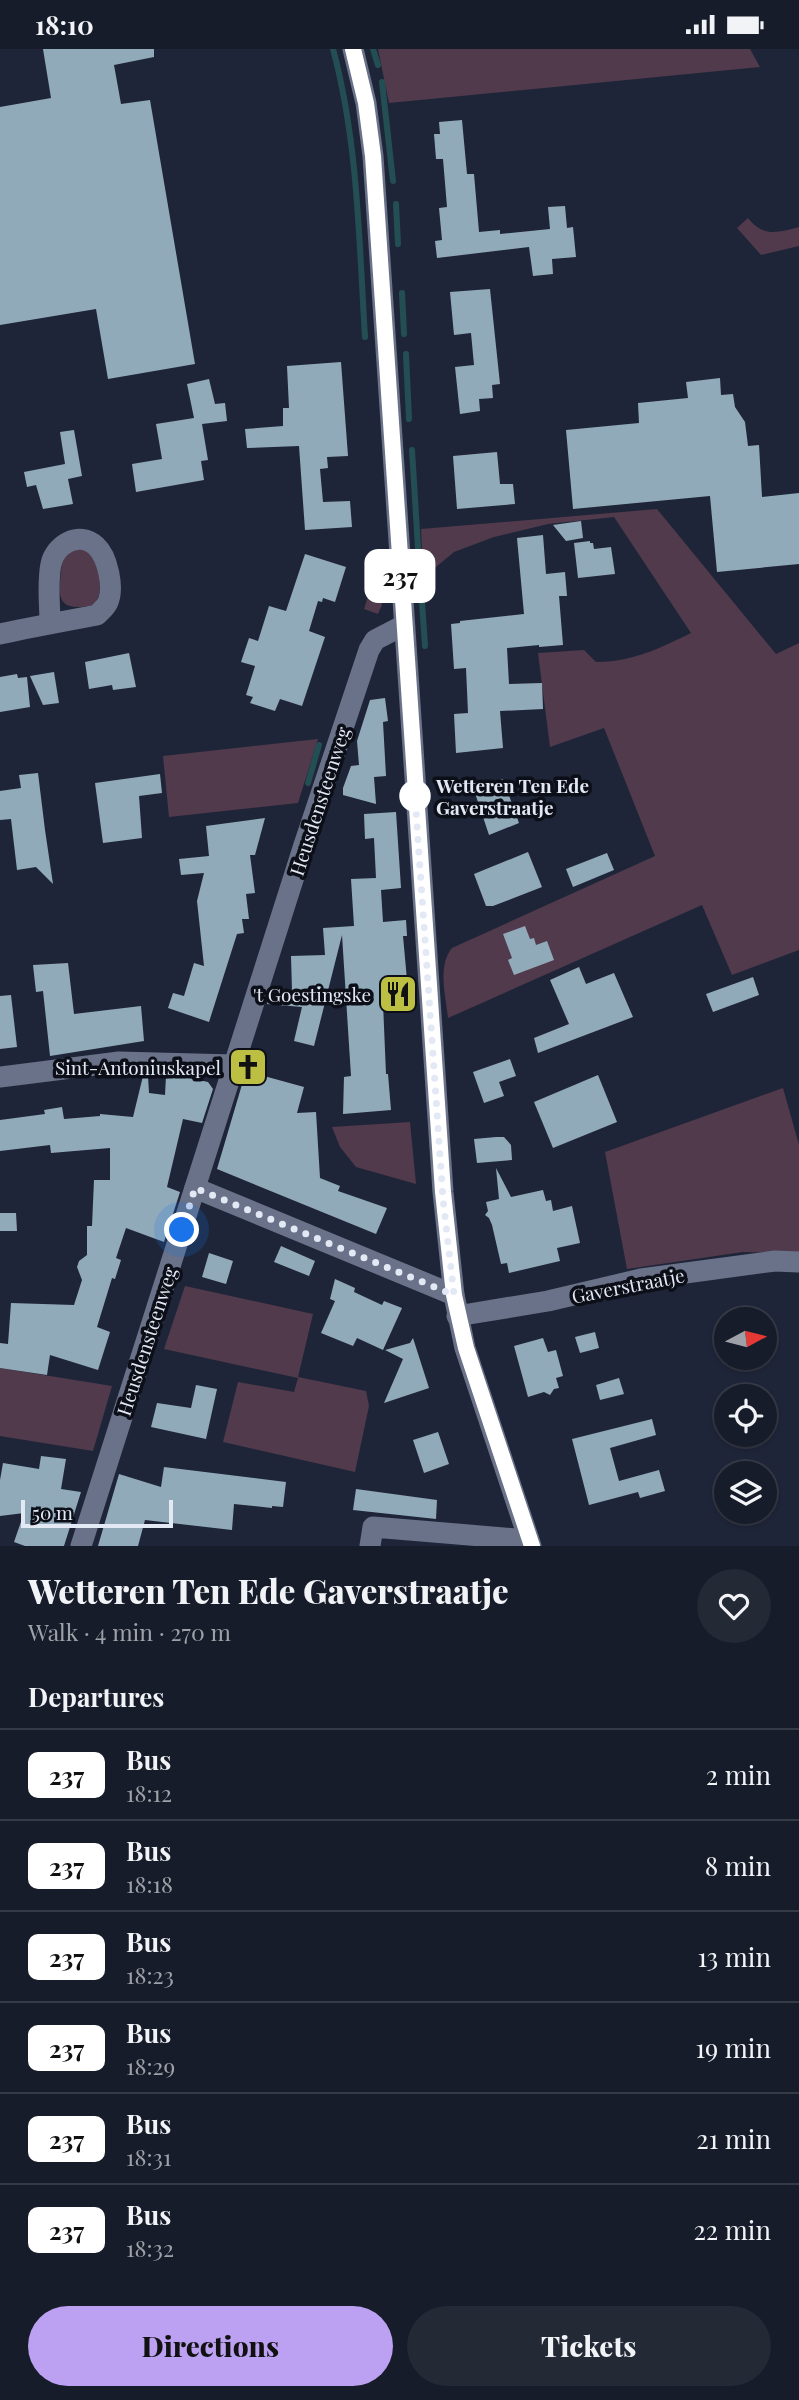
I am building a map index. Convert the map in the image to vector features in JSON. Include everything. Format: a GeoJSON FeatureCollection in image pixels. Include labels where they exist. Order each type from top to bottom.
{"type":"FeatureCollection","features":[{"type":"Feature","properties":{"kind":"street"},"geometry":{"type":"LineString","coordinates":[[354,49],[366,103],[373,156],[443,1199],[456,1305],[466,1348],[530,1543],[373,1527],[370,1546]]}},
{"type":"Feature","properties":{"kind":"street"},"geometry":{"type":"LineString","coordinates":[[0,633],[50,624]]}},
{"type":"Feature","properties":{"kind":"street","name":"Heusdensteenweg"},"geometry":{"type":"LineString","coordinates":[[81,1546],[304,845],[369,650],[374,640],[404,625]]}},
{"type":"Feature","properties":{"kind":"street"},"geometry":{"type":"LineString","coordinates":[[0,1077],[119,1062],[234,1065]]}},
{"type":"Feature","properties":{"kind":"street"},"geometry":{"type":"LineString","coordinates":[[195,1188],[456,1305]]}},
{"type":"Feature","properties":{"kind":"street","name":"Gaverstraatje"},"geometry":{"type":"LineString","coordinates":[[456,1305],[548,1301],[641,1279],[775,1261],[799,1262]]}},
{"type":"Feature","properties":{"kind":"shaded area"},"geometry":{"type":"Polygon","coordinates":[[[378,49],[750,49],[760,67],[389,103],[378,49]]]}},
{"type":"Feature","properties":{"kind":"shaded area"},"geometry":{"type":"Polygon","coordinates":[[[748,218],[765,231],[784,231],[799,227],[799,246],[761,255],[737,228],[748,218]]]}},
{"type":"Feature","properties":{"kind":"shaded area"},"geometry":{"type":"Polygon","coordinates":[[[657,509],[776,654],[799,643],[799,950],[732,975],[702,905],[448,1018],[444,973],[447,955],[452,948],[655,856],[604,728],[550,747],[538,653],[584,650],[596,662],[621,660],[645,653],[691,633],[614,517],[548,524],[494,537],[454,552],[430,572],[423,573],[421,529],[657,509]]]}},
{"type":"Feature","properties":{"kind":"shaded area"},"geometry":{"type":"Polygon","coordinates":[[[84,549],[95,558],[100,583],[99,594],[94,605],[71,606],[61,598],[62,560],[72,550],[84,549]]]}},
{"type":"Feature","properties":{"kind":"shaded area"},"geometry":{"type":"Polygon","coordinates":[[[374,578],[381,580],[382,605],[378,614],[364,609],[374,578]]]}},
{"type":"Feature","properties":{"kind":"shaded area"},"geometry":{"type":"Polygon","coordinates":[[[318,739],[298,803],[169,817],[163,756],[318,739]]]}},
{"type":"Feature","properties":{"kind":"shaded area"},"geometry":{"type":"Polygon","coordinates":[[[783,1088],[799,1145],[799,1253],[743,1252],[627,1269],[605,1152],[783,1088]]]}},
{"type":"Feature","properties":{"kind":"shaded area"},"geometry":{"type":"Polygon","coordinates":[[[410,1122],[416,1184],[356,1167],[340,1147],[332,1127],[410,1122]]]}},
{"type":"Feature","properties":{"kind":"shaded area"},"geometry":{"type":"Polygon","coordinates":[[[185,1286],[313,1314],[298,1377],[366,1391],[369,1406],[355,1472],[223,1442],[238,1382],[294,1392],[298,1378],[164,1349],[185,1286]]]}},
{"type":"Feature","properties":{"kind":"shaded area"},"geometry":{"type":"Polygon","coordinates":[[[0,1368],[112,1386],[93,1451],[0,1436],[0,1368]]]}},
{"type":"Feature","properties":{"kind":"building"},"geometry":{"type":"Polygon","coordinates":[[[43,49],[154,49],[154,57],[114,65],[121,104],[150,100],[195,364],[108,379],[96,309],[0,325],[0,107],[51,98],[43,49]]]}},
{"type":"Feature","properties":{"kind":"building"},"geometry":{"type":"Polygon","coordinates":[[[462,120],[467,174],[474,174],[479,232],[500,230],[500,234],[550,229],[548,207],[565,206],[567,228],[573,227],[576,257],[552,259],[553,274],[533,276],[529,247],[437,258],[435,241],[442,240],[439,208],[447,207],[443,159],[436,159],[434,134],[440,134],[439,122],[462,120]]]}},
{"type":"Feature","properties":{"kind":"building"},"geometry":{"type":"Polygon","coordinates":[[[490,289],[500,384],[492,385],[493,398],[479,399],[480,411],[460,414],[455,367],[474,365],[471,333],[454,335],[450,292],[490,289]]]}},
{"type":"Feature","properties":{"kind":"building"},"geometry":{"type":"Polygon","coordinates":[[[341,362],[348,456],[327,457],[328,468],[320,469],[323,502],[350,501],[352,527],[305,530],[299,446],[247,448],[245,429],[283,426],[283,408],[289,408],[287,366],[341,362]]]}},
{"type":"Feature","properties":{"kind":"building"},"geometry":{"type":"Polygon","coordinates":[[[720,378],[721,395],[733,394],[735,407],[745,422],[748,446],[759,445],[762,497],[799,493],[799,564],[717,572],[710,496],[573,509],[566,430],[639,423],[638,403],[688,398],[686,382],[720,378]]]}},
{"type":"Feature","properties":{"kind":"building"},"geometry":{"type":"Polygon","coordinates":[[[209,379],[215,404],[225,403],[227,421],[202,424],[208,460],[201,461],[204,480],[136,492],[132,464],[162,459],[156,424],[194,418],[187,384],[209,379]]]}},
{"type":"Feature","properties":{"kind":"building"},"geometry":{"type":"Polygon","coordinates":[[[74,430],[82,476],[68,479],[73,504],[43,509],[36,485],[27,487],[24,472],[65,464],[60,432],[74,430]]]}},
{"type":"Feature","properties":{"kind":"building"},"geometry":{"type":"Polygon","coordinates":[[[497,452],[500,484],[513,484],[515,504],[457,509],[453,456],[497,452]]]}},
{"type":"Feature","properties":{"kind":"building"},"geometry":{"type":"Polygon","coordinates":[[[581,521],[583,538],[566,541],[553,525],[581,521]]]}},
{"type":"Feature","properties":{"kind":"building"},"geometry":{"type":"Polygon","coordinates":[[[543,535],[546,574],[565,572],[567,596],[559,596],[563,645],[507,648],[509,684],[542,683],[543,709],[500,711],[503,748],[456,753],[454,714],[468,713],[466,668],[454,669],[451,624],[524,614],[517,538],[543,535]]]}},
{"type":"Feature","properties":{"kind":"building"},"geometry":{"type":"Polygon","coordinates":[[[590,541],[594,549],[611,547],[615,574],[578,578],[574,543],[590,541]]]}},
{"type":"Feature","properties":{"kind":"building"},"geometry":{"type":"Polygon","coordinates":[[[305,554],[346,567],[335,602],[323,598],[322,602],[318,601],[309,631],[325,637],[302,706],[280,699],[275,711],[250,703],[253,697],[246,695],[255,666],[241,662],[249,638],[258,641],[269,606],[286,611],[305,554]]]}},
{"type":"Feature","properties":{"kind":"building"},"geometry":{"type":"Polygon","coordinates":[[[129,653],[136,687],[113,690],[112,685],[89,689],[85,662],[129,653]]]}},
{"type":"Feature","properties":{"kind":"building"},"geometry":{"type":"Polygon","coordinates":[[[54,672],[59,703],[43,705],[30,676],[54,672]]]}},
{"type":"Feature","properties":{"kind":"building"},"geometry":{"type":"Polygon","coordinates":[[[17,674],[18,678],[27,677],[30,707],[0,712],[0,677],[17,674]]]}},
{"type":"Feature","properties":{"kind":"building"},"geometry":{"type":"Polygon","coordinates":[[[385,698],[388,721],[383,722],[386,776],[374,777],[376,804],[343,795],[343,788],[351,766],[359,765],[357,741],[370,700],[385,698]]]}},
{"type":"Feature","properties":{"kind":"building"},"geometry":{"type":"Polygon","coordinates":[[[38,773],[53,884],[36,867],[17,870],[11,819],[0,820],[0,791],[21,788],[19,775],[38,773]]]}},
{"type":"Feature","properties":{"kind":"building"},"geometry":{"type":"Polygon","coordinates":[[[160,774],[162,793],[139,796],[142,838],[103,843],[95,783],[160,774]]]}},
{"type":"Feature","properties":{"kind":"building"},"geometry":{"type":"Polygon","coordinates":[[[503,779],[519,823],[489,835],[474,790],[503,779]]]}},
{"type":"Feature","properties":{"kind":"building"},"geometry":{"type":"Polygon","coordinates":[[[396,812],[401,888],[381,890],[383,922],[406,920],[407,936],[403,936],[409,1002],[383,1003],[386,1074],[391,1110],[343,1114],[344,1077],[351,1076],[342,935],[314,1046],[294,1041],[302,1007],[267,1004],[272,989],[292,991],[291,956],[325,955],[323,928],[354,926],[351,879],[376,878],[374,838],[365,839],[364,814],[396,812]]]}},
{"type":"Feature","properties":{"kind":"building"},"geometry":{"type":"Polygon","coordinates":[[[265,818],[255,855],[250,855],[255,893],[246,894],[249,919],[242,919],[244,933],[237,934],[209,1022],[168,1008],[173,993],[184,996],[194,963],[204,966],[197,901],[204,873],[181,875],[179,859],[209,856],[206,826],[265,818]]]}},
{"type":"Feature","properties":{"kind":"building"},"geometry":{"type":"Polygon","coordinates":[[[528,852],[542,887],[493,906],[486,906],[474,874],[528,852]]]}},
{"type":"Feature","properties":{"kind":"building"},"geometry":{"type":"Polygon","coordinates":[[[607,853],[614,870],[573,887],[566,869],[607,853]]]}},
{"type":"Feature","properties":{"kind":"building"},"geometry":{"type":"Polygon","coordinates":[[[525,926],[530,939],[534,938],[536,945],[547,941],[554,960],[514,975],[508,960],[512,958],[503,934],[525,926]]]}},
{"type":"Feature","properties":{"kind":"building"},"geometry":{"type":"Polygon","coordinates":[[[68,963],[74,1014],[141,1006],[144,1041],[50,1056],[43,991],[36,992],[33,965],[68,963]]]}},
{"type":"Feature","properties":{"kind":"building"},"geometry":{"type":"Polygon","coordinates":[[[579,967],[586,984],[614,973],[633,1017],[538,1053],[534,1038],[569,1024],[550,980],[579,967]]]}},
{"type":"Feature","properties":{"kind":"building"},"geometry":{"type":"Polygon","coordinates":[[[753,977],[759,995],[713,1012],[706,994],[753,977]]]}},
{"type":"Feature","properties":{"kind":"building"},"geometry":{"type":"Polygon","coordinates":[[[11,995],[17,1047],[0,1049],[0,996],[11,995]]]}},
{"type":"Feature","properties":{"kind":"building"},"geometry":{"type":"Polygon","coordinates":[[[510,1059],[516,1076],[499,1082],[504,1096],[484,1103],[473,1072],[510,1059]]]}},
{"type":"Feature","properties":{"kind":"building"},"geometry":{"type":"Polygon","coordinates":[[[246,1071],[304,1087],[297,1113],[316,1112],[320,1178],[340,1186],[338,1191],[387,1208],[376,1234],[217,1169],[246,1071]]]}},
{"type":"Feature","properties":{"kind":"building"},"geometry":{"type":"Polygon","coordinates":[[[598,1075],[617,1122],[553,1148],[534,1102],[598,1075]]]}},
{"type":"Feature","properties":{"kind":"building"},"geometry":{"type":"Polygon","coordinates":[[[143,1076],[148,1076],[149,1093],[165,1095],[166,1076],[208,1082],[213,1089],[202,1123],[183,1119],[167,1187],[180,1192],[164,1242],[126,1228],[116,1258],[121,1260],[115,1279],[112,1278],[97,1327],[110,1332],[98,1370],[50,1355],[47,1375],[0,1368],[0,1343],[8,1344],[11,1303],[74,1305],[82,1280],[77,1267],[79,1261],[87,1255],[87,1226],[92,1226],[94,1180],[110,1180],[110,1148],[51,1153],[50,1145],[0,1151],[0,1120],[45,1114],[44,1110],[62,1107],[64,1119],[100,1114],[133,1117],[143,1076]]]}},
{"type":"Feature","properties":{"kind":"building"},"geometry":{"type":"Polygon","coordinates":[[[504,1137],[511,1145],[512,1160],[477,1163],[474,1139],[504,1137]]]}},
{"type":"Feature","properties":{"kind":"building"},"geometry":{"type":"Polygon","coordinates":[[[496,1168],[511,1197],[543,1190],[546,1201],[551,1200],[553,1211],[572,1206],[580,1243],[557,1248],[560,1261],[509,1273],[507,1263],[501,1264],[492,1225],[485,1215],[488,1211],[486,1202],[499,1199],[496,1168]]]}},
{"type":"Feature","properties":{"kind":"building"},"geometry":{"type":"Polygon","coordinates":[[[0,1213],[16,1213],[17,1231],[0,1231],[0,1213]]]}},
{"type":"Feature","properties":{"kind":"building"},"geometry":{"type":"Polygon","coordinates":[[[281,1246],[315,1261],[309,1276],[274,1262],[281,1246]]]}},
{"type":"Feature","properties":{"kind":"building"},"geometry":{"type":"Polygon","coordinates":[[[209,1253],[233,1261],[226,1284],[202,1277],[209,1253]]]}},
{"type":"Feature","properties":{"kind":"building"},"geometry":{"type":"Polygon","coordinates":[[[335,1279],[355,1288],[354,1292],[382,1305],[384,1301],[402,1308],[383,1350],[357,1338],[353,1346],[321,1333],[335,1301],[330,1299],[335,1279]]]}},
{"type":"Feature","properties":{"kind":"building"},"geometry":{"type":"Polygon","coordinates":[[[595,1332],[599,1348],[580,1353],[575,1337],[595,1332]]]}},
{"type":"Feature","properties":{"kind":"building"},"geometry":{"type":"Polygon","coordinates":[[[413,1338],[429,1388],[384,1403],[403,1359],[385,1350],[410,1343],[413,1338]]]}},
{"type":"Feature","properties":{"kind":"building"},"geometry":{"type":"Polygon","coordinates":[[[543,1338],[548,1352],[556,1350],[563,1376],[556,1378],[559,1388],[554,1389],[550,1395],[544,1392],[528,1397],[514,1346],[543,1338]]]}},
{"type":"Feature","properties":{"kind":"building"},"geometry":{"type":"Polygon","coordinates":[[[619,1378],[624,1394],[600,1400],[596,1385],[619,1378]]]}},
{"type":"Feature","properties":{"kind":"building"},"geometry":{"type":"Polygon","coordinates":[[[196,1385],[217,1389],[206,1439],[151,1427],[157,1403],[191,1408],[196,1385]]]}},
{"type":"Feature","properties":{"kind":"building"},"geometry":{"type":"Polygon","coordinates":[[[652,1419],[656,1435],[610,1448],[619,1481],[659,1470],[665,1491],[640,1498],[638,1492],[589,1505],[572,1439],[652,1419]]]}},
{"type":"Feature","properties":{"kind":"building"},"geometry":{"type":"Polygon","coordinates":[[[438,1432],[449,1464],[424,1473],[413,1440],[438,1432]]]}},
{"type":"Feature","properties":{"kind":"building"},"geometry":{"type":"Polygon","coordinates":[[[41,1456],[66,1459],[61,1489],[81,1492],[64,1546],[25,1546],[14,1542],[24,1513],[0,1516],[3,1463],[39,1469],[41,1456]]]}},
{"type":"Feature","properties":{"kind":"building"},"geometry":{"type":"Polygon","coordinates":[[[164,1467],[286,1482],[283,1507],[234,1504],[232,1530],[145,1520],[138,1546],[98,1546],[119,1474],[161,1487],[164,1467]]]}},
{"type":"Feature","properties":{"kind":"building"},"geometry":{"type":"Polygon","coordinates":[[[356,1489],[437,1500],[436,1519],[353,1510],[356,1489]]]}},
{"type":"Feature","properties":{"kind":"waterway"},"geometry":{"type":"LineString","coordinates":[[333,49],[353,155],[365,337]]}},
{"type":"Feature","properties":{"kind":"waterway"},"geometry":{"type":"LineString","coordinates":[[373,49],[378,65]]}},
{"type":"Feature","properties":{"kind":"waterway"},"geometry":{"type":"LineString","coordinates":[[382,82],[393,181]]}},
{"type":"Feature","properties":{"kind":"waterway"},"geometry":{"type":"LineString","coordinates":[[396,204],[398,244]]}},
{"type":"Feature","properties":{"kind":"waterway"},"geometry":{"type":"LineString","coordinates":[[402,293],[404,334]]}},
{"type":"Feature","properties":{"kind":"waterway"},"geometry":{"type":"LineString","coordinates":[[406,354],[409,419]]}},
{"type":"Feature","properties":{"kind":"waterway"},"geometry":{"type":"LineString","coordinates":[[412,450],[419,564]]}},
{"type":"Feature","properties":{"kind":"waterway"},"geometry":{"type":"LineString","coordinates":[[421,588],[425,646]]}},
{"type":"Feature","properties":{"kind":"waterway"},"geometry":{"type":"LineString","coordinates":[[308,783],[319,745]]}},
{"type":"Feature","properties":{"kind":"bus line","name":"237"},"geometry":{"type":"LineString","coordinates":[[353,49],[366,103],[373,156],[443,1192],[454,1295],[466,1348],[532,1546]]}},
{"type":"Feature","properties":{"kind":"place","name":"Wetteren Ten Ede Gaverstraatje"},"geometry":{"type":"Point","coordinates":[415,796]}},
{"type":"Feature","properties":{"kind":"place","name":"'t Goestingske"},"geometry":{"type":"Point","coordinates":[398,994]}},
{"type":"Feature","properties":{"kind":"place","name":"Sint-Antoniuskapel"},"geometry":{"type":"Point","coordinates":[248,1067]}},
{"type":"Feature","properties":{"kind":"route"},"geometry":{"type":"LineString","coordinates":[[182,1230],[195,1188],[454,1295],[443,1199],[415,796]]}}]}
